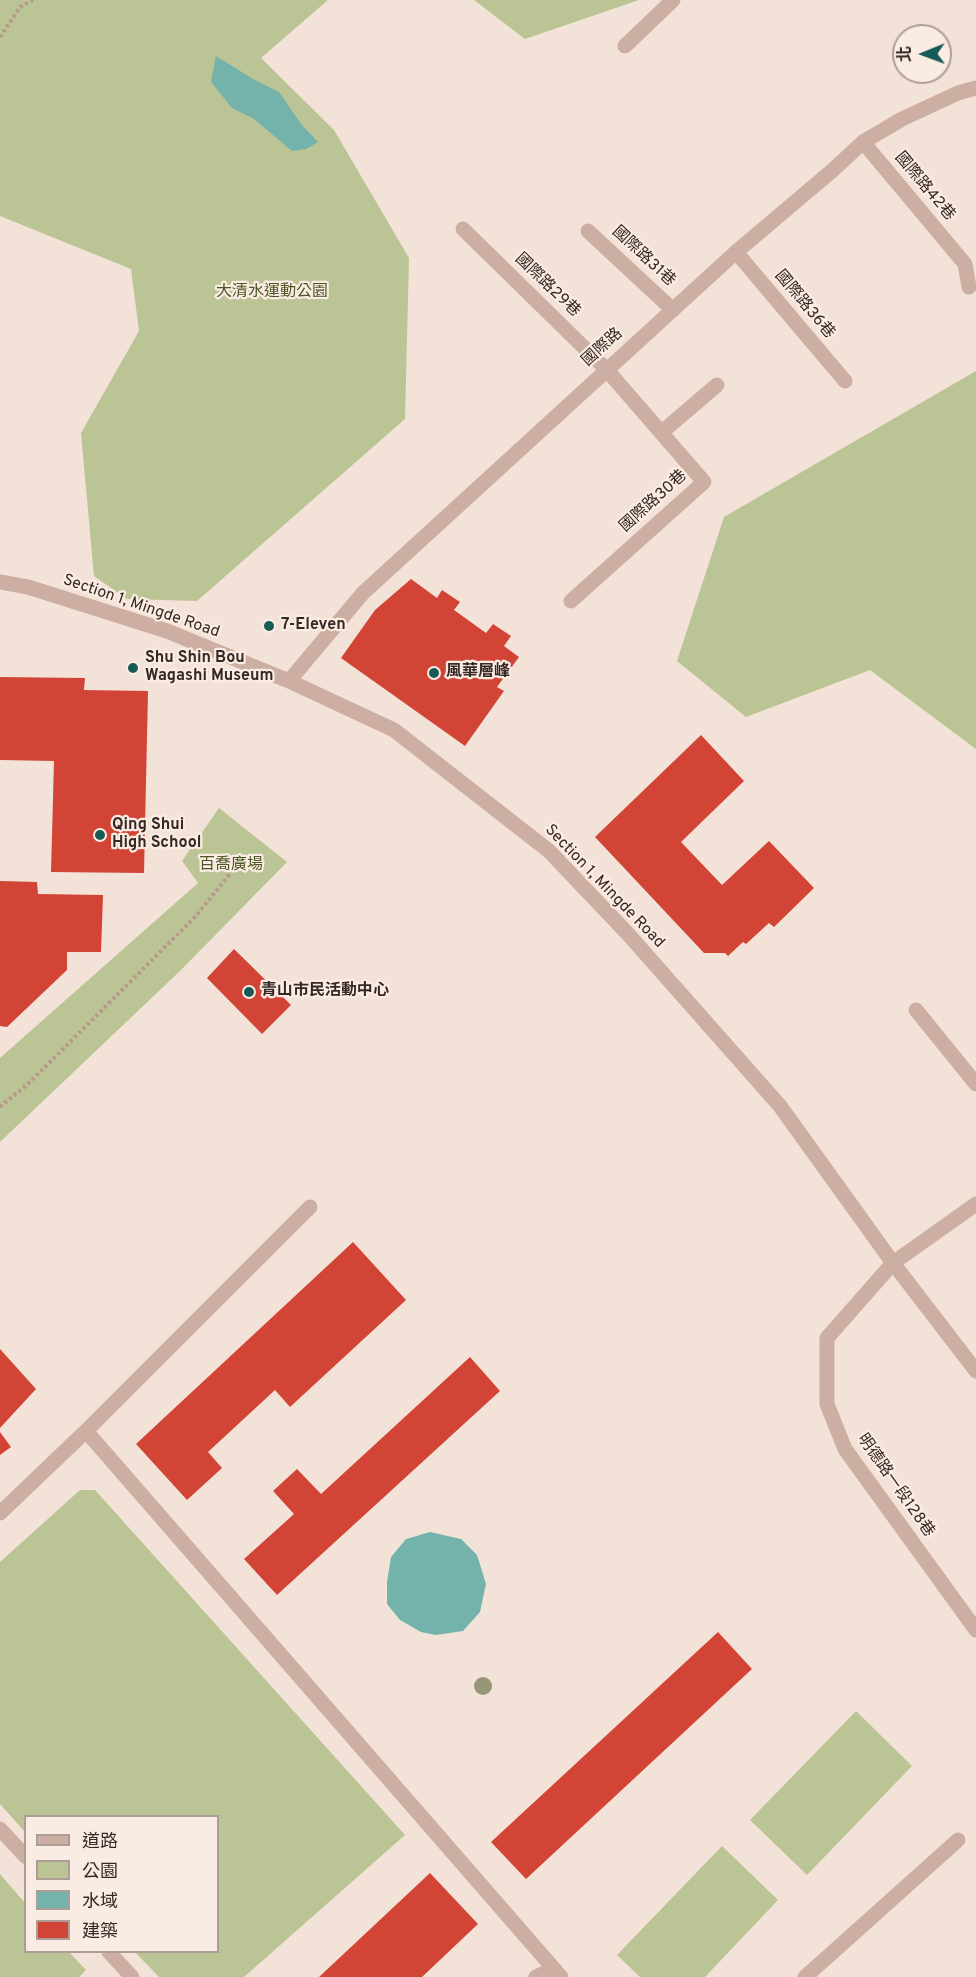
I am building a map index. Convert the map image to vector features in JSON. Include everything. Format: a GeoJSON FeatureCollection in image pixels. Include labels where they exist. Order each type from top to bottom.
{"type":"FeatureCollection","features":[{"type":"Feature","properties":{"kind":"street"},"geometry":{"type":"LineString","coordinates":[[626,46],[673,0]]}},
{"type":"Feature","properties":{"kind":"street","name":"國際路"},"geometry":{"type":"LineString","coordinates":[[289,681],[363,593],[606,369],[863,142],[902,118],[958,93],[976,88]]}},
{"type":"Feature","properties":{"kind":"street","name":"國際路42巷"},"geometry":{"type":"LineString","coordinates":[[863,142],[965,264],[969,287]]}},
{"type":"Feature","properties":{"kind":"street","name":"國際路29巷"},"geometry":{"type":"LineString","coordinates":[[463,229],[606,369]]}},
{"type":"Feature","properties":{"kind":"street","name":"國際路31巷"},"geometry":{"type":"LineString","coordinates":[[588,231],[673,310]]}},
{"type":"Feature","properties":{"kind":"street","name":"國際路36巷"},"geometry":{"type":"LineString","coordinates":[[736,252],[845,381]]}},
{"type":"Feature","properties":{"kind":"street","name":"國際路30巷"},"geometry":{"type":"LineString","coordinates":[[571,601],[704,482],[606,369]]}},
{"type":"Feature","properties":{"kind":"street"},"geometry":{"type":"LineString","coordinates":[[662,432],[717,385]]}},
{"type":"Feature","properties":{"kind":"street","name":"Section 1, Mingde Road"},"geometry":{"type":"LineString","coordinates":[[0,582],[28,587],[167,631],[289,681],[394,730],[549,851],[628,934],[780,1106],[893,1263],[976,1371]]}},
{"type":"Feature","properties":{"kind":"street"},"geometry":{"type":"LineString","coordinates":[[916,1010],[976,1084]]}},
{"type":"Feature","properties":{"kind":"street","name":"明德路一段128巷"},"geometry":{"type":"LineString","coordinates":[[976,1204],[893,1263],[827,1338],[827,1404],[845,1449],[976,1630]]}},
{"type":"Feature","properties":{"kind":"street"},"geometry":{"type":"LineString","coordinates":[[0,1513],[86,1431],[310,1207]]}},
{"type":"Feature","properties":{"kind":"street"},"geometry":{"type":"LineString","coordinates":[[86,1431],[557,1973]]}},
{"type":"Feature","properties":{"kind":"street"},"geometry":{"type":"LineString","coordinates":[[0,1829],[24,1855]]}},
{"type":"Feature","properties":{"kind":"street"},"geometry":{"type":"LineString","coordinates":[[806,1977],[958,1840]]}},
{"type":"Feature","properties":{"kind":"street"},"geometry":{"type":"LineString","coordinates":[[110,1953],[123,1974]]}},
{"type":"Feature","properties":{"kind":"street"},"geometry":{"type":"LineString","coordinates":[[536,1977],[557,1973]]}},
{"type":"Feature","properties":{"kind":"path"},"geometry":{"type":"LineString","coordinates":[[0,37],[20,7],[33,0]]}},
{"type":"Feature","properties":{"kind":"path"},"geometry":{"type":"LineString","coordinates":[[0,1107],[30,1082],[195,917],[238,864]]}},
{"type":"Feature","properties":{"kind":"green space","name":"大清水運動公園"},"geometry":{"type":"Polygon","coordinates":[[[0,0],[328,0],[261,58],[334,130],[409,258],[405,419],[197,601],[127,599],[94,576],[81,433],[139,331],[131,269],[0,216],[0,0]]]}},
{"type":"Feature","properties":{"kind":"green space"},"geometry":{"type":"Polygon","coordinates":[[[474,0],[639,0],[525,39],[474,0]]]}},
{"type":"Feature","properties":{"kind":"green space"},"geometry":{"type":"Polygon","coordinates":[[[976,371],[976,749],[870,670],[746,717],[677,661],[724,517],[976,371]]]}},
{"type":"Feature","properties":{"kind":"green space","name":"百喬廣場"},"geometry":{"type":"Polygon","coordinates":[[[219,808],[287,862],[181,970],[0,1142],[0,1058],[198,883],[182,861],[219,808]]]}},
{"type":"Feature","properties":{"kind":"green space"},"geometry":{"type":"Polygon","coordinates":[[[80,1490],[95,1490],[405,1835],[244,1977],[159,1977],[136,1953],[219,1953],[219,1815],[24,1815],[24,1831],[0,1804],[0,1562],[80,1490]]]}},
{"type":"Feature","properties":{"kind":"green space"},"geometry":{"type":"Polygon","coordinates":[[[856,1711],[912,1766],[807,1875],[750,1820],[856,1711]]]}},
{"type":"Feature","properties":{"kind":"green space"},"geometry":{"type":"Polygon","coordinates":[[[722,1846],[778,1900],[705,1977],[640,1977],[617,1955],[722,1846]]]}},
{"type":"Feature","properties":{"kind":"green space"},"geometry":{"type":"Polygon","coordinates":[[[0,1874],[24,1902],[24,1953],[70,1953],[86,1970],[79,1977],[0,1977],[0,1874]]]}},
{"type":"Feature","properties":{"kind":"water"},"geometry":{"type":"Polygon","coordinates":[[[216,56],[279,92],[301,124],[318,142],[306,149],[292,151],[254,119],[232,108],[211,82],[216,56]]]}},
{"type":"Feature","properties":{"kind":"water"},"geometry":{"type":"Polygon","coordinates":[[[430,1532],[461,1539],[477,1555],[486,1584],[480,1612],[463,1631],[436,1635],[421,1632],[400,1620],[387,1604],[387,1582],[391,1557],[406,1539],[430,1532]]]}},
{"type":"Feature","properties":{"kind":"building","name":"風華層峰"},"geometry":{"type":"Polygon","coordinates":[[[411,579],[437,598],[442,590],[460,602],[454,610],[486,633],[493,624],[511,636],[504,646],[519,657],[497,687],[504,691],[465,746],[341,658],[375,610],[411,579]]]}},
{"type":"Feature","properties":{"kind":"building"},"geometry":{"type":"Polygon","coordinates":[[[0,677],[85,678],[84,690],[148,691],[144,873],[51,872],[54,761],[0,760],[0,677]]]}},
{"type":"Feature","properties":{"kind":"building"},"geometry":{"type":"Polygon","coordinates":[[[701,735],[744,781],[681,842],[722,885],[769,841],[814,888],[774,927],[769,923],[746,944],[743,942],[728,956],[725,953],[704,953],[595,837],[701,735]]]}},
{"type":"Feature","properties":{"kind":"building"},"geometry":{"type":"Polygon","coordinates":[[[0,881],[37,882],[38,894],[103,895],[101,952],[67,952],[67,970],[7,1027],[0,1026],[0,881]]]}},
{"type":"Feature","properties":{"kind":"building","name":"青山市民活動中心"},"geometry":{"type":"Polygon","coordinates":[[[234,949],[291,1005],[262,1034],[207,978],[234,949]]]}},
{"type":"Feature","properties":{"kind":"building"},"geometry":{"type":"Polygon","coordinates":[[[353,1242],[406,1300],[290,1407],[275,1390],[208,1452],[222,1468],[187,1500],[136,1444],[353,1242]]]}},
{"type":"Feature","properties":{"kind":"building"},"geometry":{"type":"Polygon","coordinates":[[[0,1349],[36,1389],[0,1428],[0,1349]]]}},
{"type":"Feature","properties":{"kind":"building"},"geometry":{"type":"Polygon","coordinates":[[[470,1357],[500,1391],[277,1595],[244,1559],[294,1514],[273,1491],[297,1469],[321,1494],[470,1357]]]}},
{"type":"Feature","properties":{"kind":"building"},"geometry":{"type":"Polygon","coordinates":[[[0,1432],[11,1447],[0,1455],[0,1432]]]}},
{"type":"Feature","properties":{"kind":"building"},"geometry":{"type":"Polygon","coordinates":[[[718,1632],[752,1669],[526,1879],[491,1842],[718,1632]]]}},
{"type":"Feature","properties":{"kind":"building"},"geometry":{"type":"Polygon","coordinates":[[[430,1873],[478,1924],[422,1977],[319,1977],[430,1873]]]}},
{"type":"Feature","properties":{"kind":"place","name":"7-Eleven"},"geometry":{"type":"Point","coordinates":[269,626]}},
{"type":"Feature","properties":{"kind":"place","name":"Shu Shin Bou Wagashi Museum"},"geometry":{"type":"Point","coordinates":[133,668]}},
{"type":"Feature","properties":{"kind":"place","name":"風華層峰"},"geometry":{"type":"Point","coordinates":[434,673]}},
{"type":"Feature","properties":{"kind":"place","name":"Qing Shui High School"},"geometry":{"type":"Point","coordinates":[100,835]}},
{"type":"Feature","properties":{"kind":"place","name":"青山市民活動中心"},"geometry":{"type":"Point","coordinates":[249,992]}}]}
